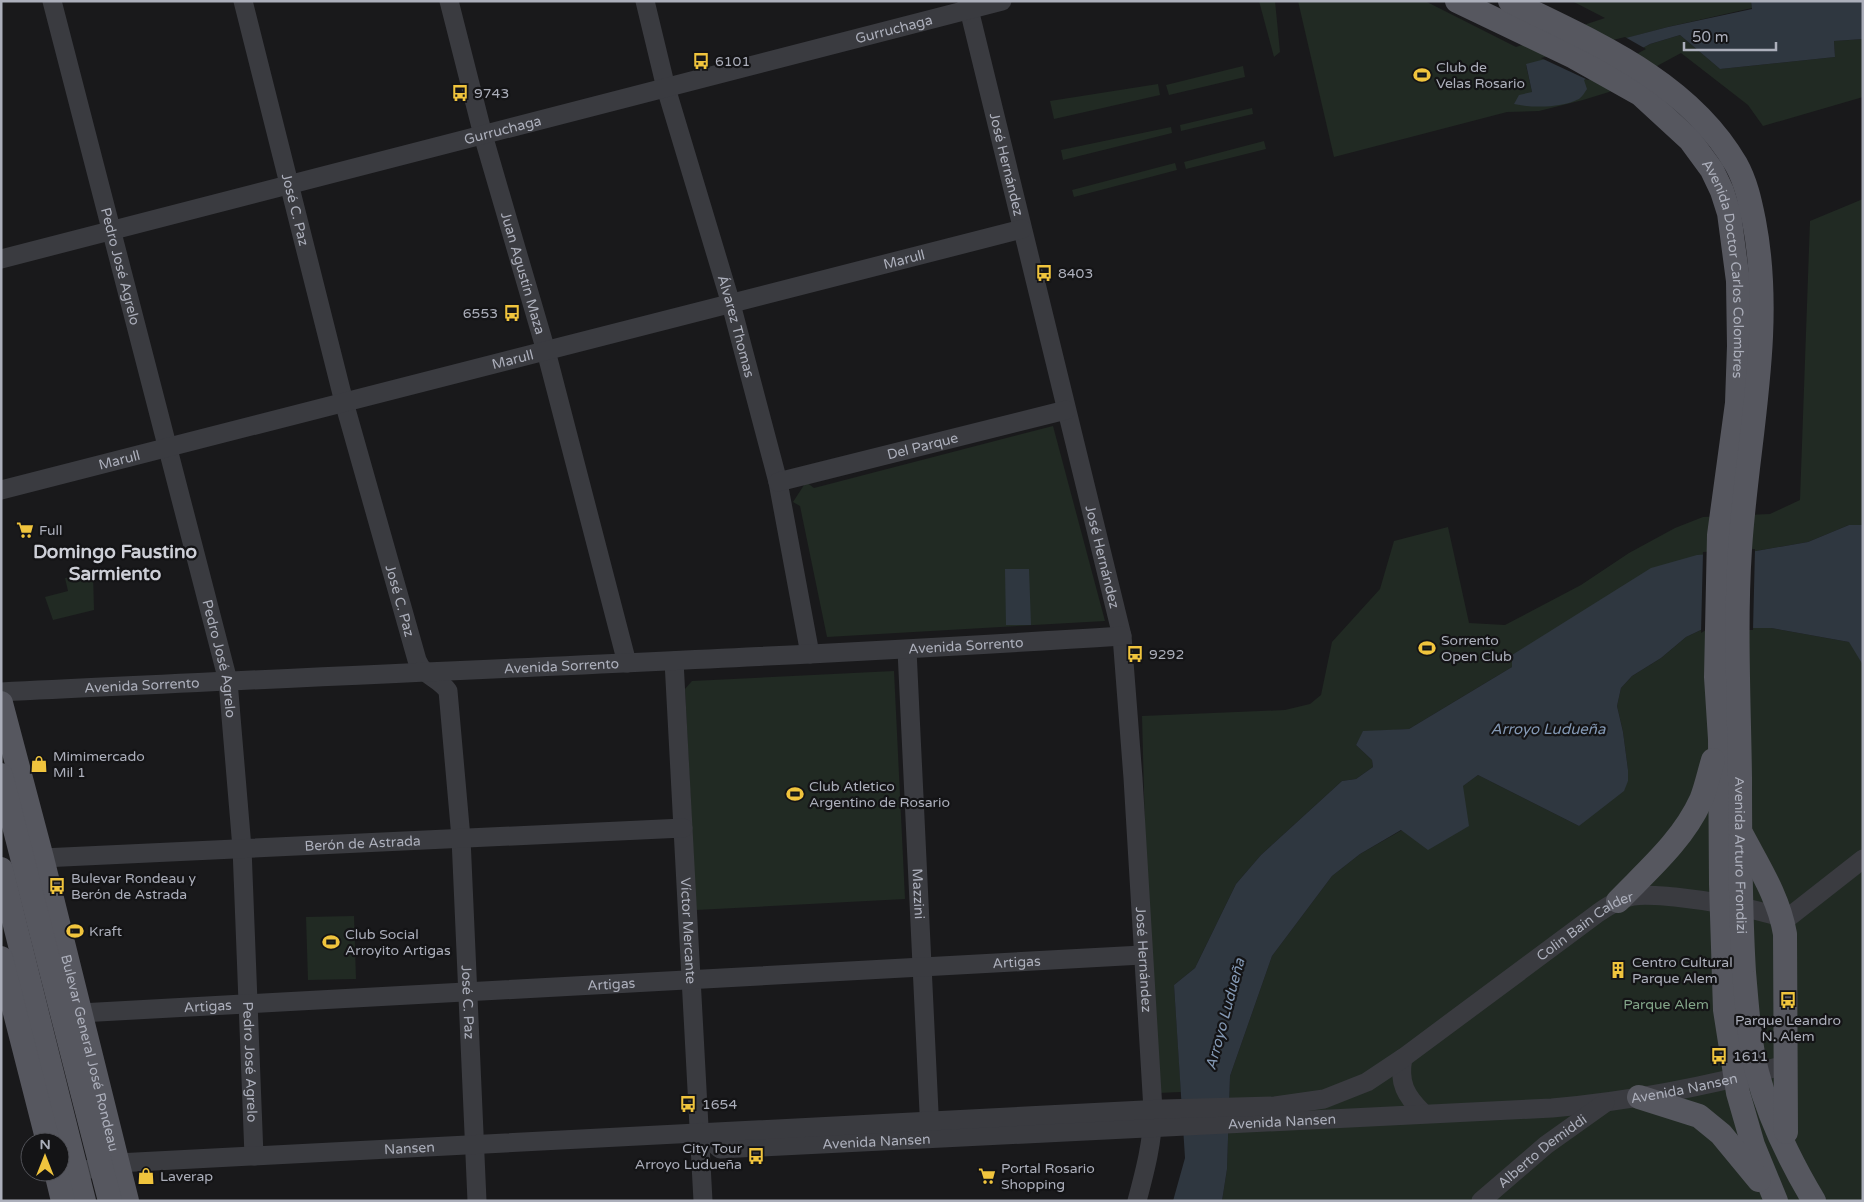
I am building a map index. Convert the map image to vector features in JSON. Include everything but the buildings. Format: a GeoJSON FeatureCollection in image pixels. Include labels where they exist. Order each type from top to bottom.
{"type":"FeatureCollection","features":[{"type":"Feature","properties":{"kind":"main road","name":"Avenida Doctor Carlos Colombres"},"geometry":{"type":"LineString","coordinates":[[1457,1],[1609,75],[1640,94],[1662,112],[1690,140],[1712,170],[1722,191],[1729,213],[1738,280],[1734,497],[1740,550],[1727,676]]}},
{"type":"Feature","properties":{"kind":"main road","name":"Avenida Doctor Carlos Colombres"},"geometry":{"type":"LineString","coordinates":[[1510,1],[1636,66],[1687,106],[1712,132],[1734,162],[1745,182],[1760,250],[1762,276],[1757,403],[1734,497]]}},
{"type":"Feature","properties":{"kind":"main road","name":"Avenida Arturo Frondizi"},"geometry":{"type":"LineString","coordinates":[[1727,676],[1720,739],[1731,904]]}},
{"type":"Feature","properties":{"kind":"main road","name":"Avenida Arturo Frondizi"},"geometry":{"type":"LineString","coordinates":[[1727,676],[1740,831],[1731,904],[1725,1010],[1746,1075],[1788,1156],[1814,1201]]}},
{"type":"Feature","properties":{"kind":"main road","name":"Bulevar General José Rondeau"},"geometry":{"type":"LineString","coordinates":[[1,703],[80,1013],[109,1165],[110,1201]]}},
{"type":"Feature","properties":{"kind":"main road"},"geometry":{"type":"LineString","coordinates":[[1618,901],[1663,856],[1686,826],[1701,800],[1720,739]]}},
{"type":"Feature","properties":{"kind":"main road","name":"Bulevar General José Rondeau"},"geometry":{"type":"LineString","coordinates":[[1,775],[53,971],[109,1165],[127,1201]]}},
{"type":"Feature","properties":{"kind":"main road"},"geometry":{"type":"LineString","coordinates":[[1740,831],[1776,899],[1782,917],[1784,934],[1784,1112],[1788,1156]]}},
{"type":"Feature","properties":{"kind":"main road"},"geometry":{"type":"LineString","coordinates":[[1,869],[55,1132]]}},
{"type":"Feature","properties":{"kind":"main road"},"geometry":{"type":"LineString","coordinates":[[53,971],[54,908]]}},
{"type":"Feature","properties":{"kind":"main road"},"geometry":{"type":"LineString","coordinates":[[1,958],[8,1012],[45,1132]]}},
{"type":"Feature","properties":{"kind":"main road","name":"Avenida Arturo Frondizi"},"geometry":{"type":"LineString","coordinates":[[1746,1075],[1753,1145],[1775,1201]]}},
{"type":"Feature","properties":{"kind":"main road"},"geometry":{"type":"LineString","coordinates":[[1639,1097],[1699,1116],[1721,1134],[1775,1201]]}},
{"type":"Feature","properties":{"kind":"main road"},"geometry":{"type":"LineString","coordinates":[[63,1182],[63,1201]]}},
{"type":"Feature","properties":{"kind":"main road"},"geometry":{"type":"LineString","coordinates":[[70,1182],[84,1201]]}},
{"type":"Feature","properties":{"kind":"street","name":"Pedro José Agrelo"},"geometry":{"type":"LineString","coordinates":[[52,1],[228,681],[242,848],[254,1156]]}},
{"type":"Feature","properties":{"kind":"street","name":"José C. Paz"},"geometry":{"type":"LineString","coordinates":[[243,1],[344,402],[416,660],[425,674],[441,681],[448,690],[461,838],[477,1201]]}},
{"type":"Feature","properties":{"kind":"street","name":"Juan Agustín Maza"},"geometry":{"type":"LineString","coordinates":[[449,1],[483,135],[546,351],[627,663]]}},
{"type":"Feature","properties":{"kind":"street","name":"Álvarez Thomas"},"geometry":{"type":"LineString","coordinates":[[644,1],[666,88],[731,304],[778,482],[810,654]]}},
{"type":"Feature","properties":{"kind":"street","name":"Gurruchaga"},"geometry":{"type":"LineString","coordinates":[[1,259],[666,88],[968,6],[1002,1]]}},
{"type":"Feature","properties":{"kind":"street","name":"José Hernández"},"geometry":{"type":"LineString","coordinates":[[968,6],[1122,636],[1133,778],[1142,955],[1161,1118],[1137,1201]]}},
{"type":"Feature","properties":{"kind":"street","name":"Marull"},"geometry":{"type":"LineString","coordinates":[[1,490],[1022,229]]}},
{"type":"Feature","properties":{"kind":"street","name":"Del Parque"},"geometry":{"type":"LineString","coordinates":[[778,482],[1066,410]]}},
{"type":"Feature","properties":{"kind":"street","name":"Avenida Sorrento"},"geometry":{"type":"LineString","coordinates":[[1,692],[425,674],[674,660],[906,650],[1122,636]]}},
{"type":"Feature","properties":{"kind":"street","name":"Mazzini"},"geometry":{"type":"LineString","coordinates":[[906,650],[930,1130]]}},
{"type":"Feature","properties":{"kind":"street","name":"Víctor Mercante"},"geometry":{"type":"LineString","coordinates":[[674,660],[701,1132],[703,1201]]}},
{"type":"Feature","properties":{"kind":"street","name":"Berón de Astrada"},"geometry":{"type":"LineString","coordinates":[[42,858],[683,828]]}},
{"type":"Feature","properties":{"kind":"street"},"geometry":{"type":"LineString","coordinates":[[1782,917],[1789,917],[1863,858]]}},
{"type":"Feature","properties":{"kind":"street","name":"Colin Bain Calder"},"geometry":{"type":"LineString","coordinates":[[1409,1053],[1598,913],[1618,901],[1631,896],[1647,894],[1731,904],[1782,917]]}},
{"type":"Feature","properties":{"kind":"street","name":"Artigas"},"geometry":{"type":"LineString","coordinates":[[80,1013],[1142,955]]}},
{"type":"Feature","properties":{"kind":"street"},"geometry":{"type":"LineString","coordinates":[[1409,1053],[1400,1071],[1403,1088],[1410,1100],[1423,1113]]}},
{"type":"Feature","properties":{"kind":"street","name":"Avenida Nansen"},"geometry":{"type":"LineString","coordinates":[[1273,1114],[1324,1099],[1367,1082],[1409,1053]]}},
{"type":"Feature","properties":{"kind":"street","name":"Avenida Nansen"},"geometry":{"type":"LineString","coordinates":[[701,1132],[720,1149],[930,1130],[1161,1118],[1273,1114],[1423,1113],[1552,1108],[1605,1103],[1719,1083],[1785,1065]]}},
{"type":"Feature","properties":{"kind":"street","name":"Alberto Demiddi"},"geometry":{"type":"LineString","coordinates":[[1481,1201],[1546,1145],[1605,1103]]}},
{"type":"Feature","properties":{"kind":"street","name":"Nansen"},"geometry":{"type":"LineString","coordinates":[[109,1165],[701,1132]]}},
{"type":"Feature","properties":{"kind":"street"},"geometry":{"type":"LineString","coordinates":[[70,1172],[109,1165]]}},
{"type":"Feature","properties":{"kind":"green space"},"geometry":{"type":"Polygon","coordinates":[[[1259,1],[1275,1],[1280,52],[1274,57],[1259,1]]]}},
{"type":"Feature","properties":{"kind":"green space","name":"Club de Velas Rosario"},"geometry":{"type":"Polygon","coordinates":[[[1298,1],[1425,1],[1516,47],[1605,18],[1572,1],[1751,1],[1752,8],[1668,27],[1526,65],[1532,92],[1584,80],[1650,44],[1680,35],[1720,69],[1835,57],[1834,41],[1863,39],[1863,97],[1763,126],[1748,105],[1681,53],[1609,92],[1583,100],[1539,111],[1507,112],[1334,157],[1298,1]]]}},
{"type":"Feature","properties":{"kind":"green space"},"geometry":{"type":"Polygon","coordinates":[[[1243,66],[1245,77],[1169,95],[1166,85],[1243,66]]]}},
{"type":"Feature","properties":{"kind":"green space"},"geometry":{"type":"Polygon","coordinates":[[[1158,84],[1160,95],[1054,119],[1050,101],[1158,84]]]}},
{"type":"Feature","properties":{"kind":"green space"},"geometry":{"type":"Polygon","coordinates":[[[1252,108],[1253,114],[1181,131],[1180,125],[1252,108]]]}},
{"type":"Feature","properties":{"kind":"green space"},"geometry":{"type":"Polygon","coordinates":[[[1171,127],[1172,133],[1063,160],[1061,150],[1171,127]]]}},
{"type":"Feature","properties":{"kind":"green space"},"geometry":{"type":"Polygon","coordinates":[[[1264,141],[1266,149],[1186,169],[1184,162],[1264,141]]]}},
{"type":"Feature","properties":{"kind":"green space"},"geometry":{"type":"Polygon","coordinates":[[[1175,163],[1177,170],[1074,197],[1072,190],[1175,163]]]}},
{"type":"Feature","properties":{"kind":"green space","name":"Sorrento Open Club"},"geometry":{"type":"Polygon","coordinates":[[[1863,199],[1863,525],[1849,525],[1808,542],[1756,551],[1512,655],[1512,667],[1409,729],[1363,732],[1356,745],[1372,760],[1373,767],[1356,779],[1342,781],[1261,855],[1236,884],[1195,968],[1174,985],[1181,1092],[1158,1093],[1148,945],[1142,716],[1285,710],[1310,704],[1321,695],[1332,642],[1380,589],[1394,541],[1448,527],[1469,623],[1505,625],[1581,585],[1629,553],[1675,528],[1703,517],[1770,514],[1800,500],[1810,221],[1863,199]]]}},
{"type":"Feature","properties":{"kind":"green space"},"geometry":{"type":"Polygon","coordinates":[[[1053,426],[1105,621],[827,637],[800,506],[793,502],[806,482],[814,488],[1053,426]]]}},
{"type":"Feature","properties":{"kind":"green space"},"geometry":{"type":"Polygon","coordinates":[[[93,572],[94,610],[53,620],[45,597],[68,591],[65,578],[93,572]]]}},
{"type":"Feature","properties":{"kind":"green space","name":"Parque Alem"},"geometry":{"type":"Polygon","coordinates":[[[1705,628],[1771,628],[1849,642],[1863,633],[1863,1201],[1222,1201],[1227,1169],[1230,1076],[1272,956],[1332,876],[1360,854],[1402,830],[1478,775],[1579,826],[1628,781],[1623,732],[1617,706],[1621,688],[1632,676],[1661,658],[1686,637],[1705,628]]]}},
{"type":"Feature","properties":{"kind":"green space","name":"Club Atletico Argentino de Rosario"},"geometry":{"type":"Polygon","coordinates":[[[894,671],[905,899],[696,910],[685,689],[692,681],[894,671]]]}},
{"type":"Feature","properties":{"kind":"green space","name":"Club Social Arroyito Artigas"},"geometry":{"type":"Polygon","coordinates":[[[354,916],[356,979],[308,980],[306,917],[354,916]]]}},
{"type":"Feature","properties":{"kind":"water"},"geometry":{"type":"Polygon","coordinates":[[[1751,1],[1863,1],[1863,39],[1834,41],[1835,57],[1720,69],[1680,35],[1650,44],[1584,80],[1587,89],[1580,98],[1572,102],[1547,106],[1514,104],[1519,95],[1532,92],[1526,64],[1668,27],[1752,9],[1751,1]]]}},
{"type":"Feature","properties":{"kind":"water","name":"Arroyo Ludueña"},"geometry":{"type":"Polygon","coordinates":[[[1849,525],[1863,525],[1863,665],[1849,642],[1771,628],[1705,628],[1686,637],[1661,658],[1632,676],[1621,688],[1617,706],[1623,732],[1628,781],[1624,791],[1579,826],[1478,775],[1463,786],[1469,826],[1428,850],[1401,830],[1360,854],[1332,876],[1272,956],[1230,1076],[1227,1169],[1222,1201],[1173,1201],[1185,1158],[1174,985],[1195,968],[1236,884],[1261,855],[1342,781],[1356,779],[1373,767],[1372,760],[1356,745],[1363,731],[1409,729],[1512,667],[1512,655],[1651,568],[1697,555],[1756,551],[1808,542],[1849,525]]]}},
{"type":"Feature","properties":{"kind":"water"},"geometry":{"type":"Polygon","coordinates":[[[1005,569],[1029,569],[1031,625],[1006,625],[1005,569]]]}},
{"type":"Feature","properties":{"kind":"pier"},"geometry":{"type":"Polygon","coordinates":[[[1625,37],[1646,49],[1588,80],[1541,58],[1625,37]]]}},
{"type":"Feature","properties":{"kind":"pier"},"geometry":{"type":"Polygon","coordinates":[[[1755,549],[1753,630],[1706,630],[1701,633],[1703,552],[1755,549]]]}},
{"type":"Feature","properties":{"kind":"place","name":"6101"},"geometry":{"type":"Point","coordinates":[701,61]}},
{"type":"Feature","properties":{"kind":"place","name":"Club de Velas Rosario"},"geometry":{"type":"Point","coordinates":[1422,75]}},
{"type":"Feature","properties":{"kind":"place","name":"9743"},"geometry":{"type":"Point","coordinates":[460,93]}},
{"type":"Feature","properties":{"kind":"place","name":"8403"},"geometry":{"type":"Point","coordinates":[1044,273]}},
{"type":"Feature","properties":{"kind":"place","name":"6553"},"geometry":{"type":"Point","coordinates":[512,313]}},
{"type":"Feature","properties":{"kind":"place","name":"Full"},"geometry":{"type":"Point","coordinates":[25,530]}},
{"type":"Feature","properties":{"kind":"place","name":"Sorrento Open Club"},"geometry":{"type":"Point","coordinates":[1427,648]}},
{"type":"Feature","properties":{"kind":"place","name":"9292"},"geometry":{"type":"Point","coordinates":[1135,654]}},
{"type":"Feature","properties":{"kind":"place","name":"Mimimercado Mil 1"},"geometry":{"type":"Point","coordinates":[39,764]}},
{"type":"Feature","properties":{"kind":"place","name":"Club Atletico Argentino de Rosario"},"geometry":{"type":"Point","coordinates":[795,794]}},
{"type":"Feature","properties":{"kind":"place","name":"Bulevar Rondeau y Berón de Astrada"},"geometry":{"type":"Point","coordinates":[57,886]}},
{"type":"Feature","properties":{"kind":"place","name":"Kraft"},"geometry":{"type":"Point","coordinates":[75,931]}},
{"type":"Feature","properties":{"kind":"place","name":"Club Social Arroyito Artigas"},"geometry":{"type":"Point","coordinates":[331,942]}},
{"type":"Feature","properties":{"kind":"place","name":"Centro Cultural Parque Alem"},"geometry":{"type":"Point","coordinates":[1618,970]}},
{"type":"Feature","properties":{"kind":"place","name":"Parque Leandro N. Alem"},"geometry":{"type":"Point","coordinates":[1788,1000]}},
{"type":"Feature","properties":{"kind":"place","name":"1611"},"geometry":{"type":"Point","coordinates":[1719,1056]}},
{"type":"Feature","properties":{"kind":"place","name":"1654"},"geometry":{"type":"Point","coordinates":[688,1104]}},
{"type":"Feature","properties":{"kind":"place","name":"City Tour Arroyo Ludueña"},"geometry":{"type":"Point","coordinates":[756,1156]}},
{"type":"Feature","properties":{"kind":"place","name":"Laverap"},"geometry":{"type":"Point","coordinates":[146,1176]}},
{"type":"Feature","properties":{"kind":"place","name":"Portal Rosario Shopping"},"geometry":{"type":"Point","coordinates":[987,1176]}},
{"type":"Feature","properties":{"kind":"district","name":"Domingo Faustino Sarmiento"},"geometry":{"type":"Point","coordinates":[115,563]}}]}
